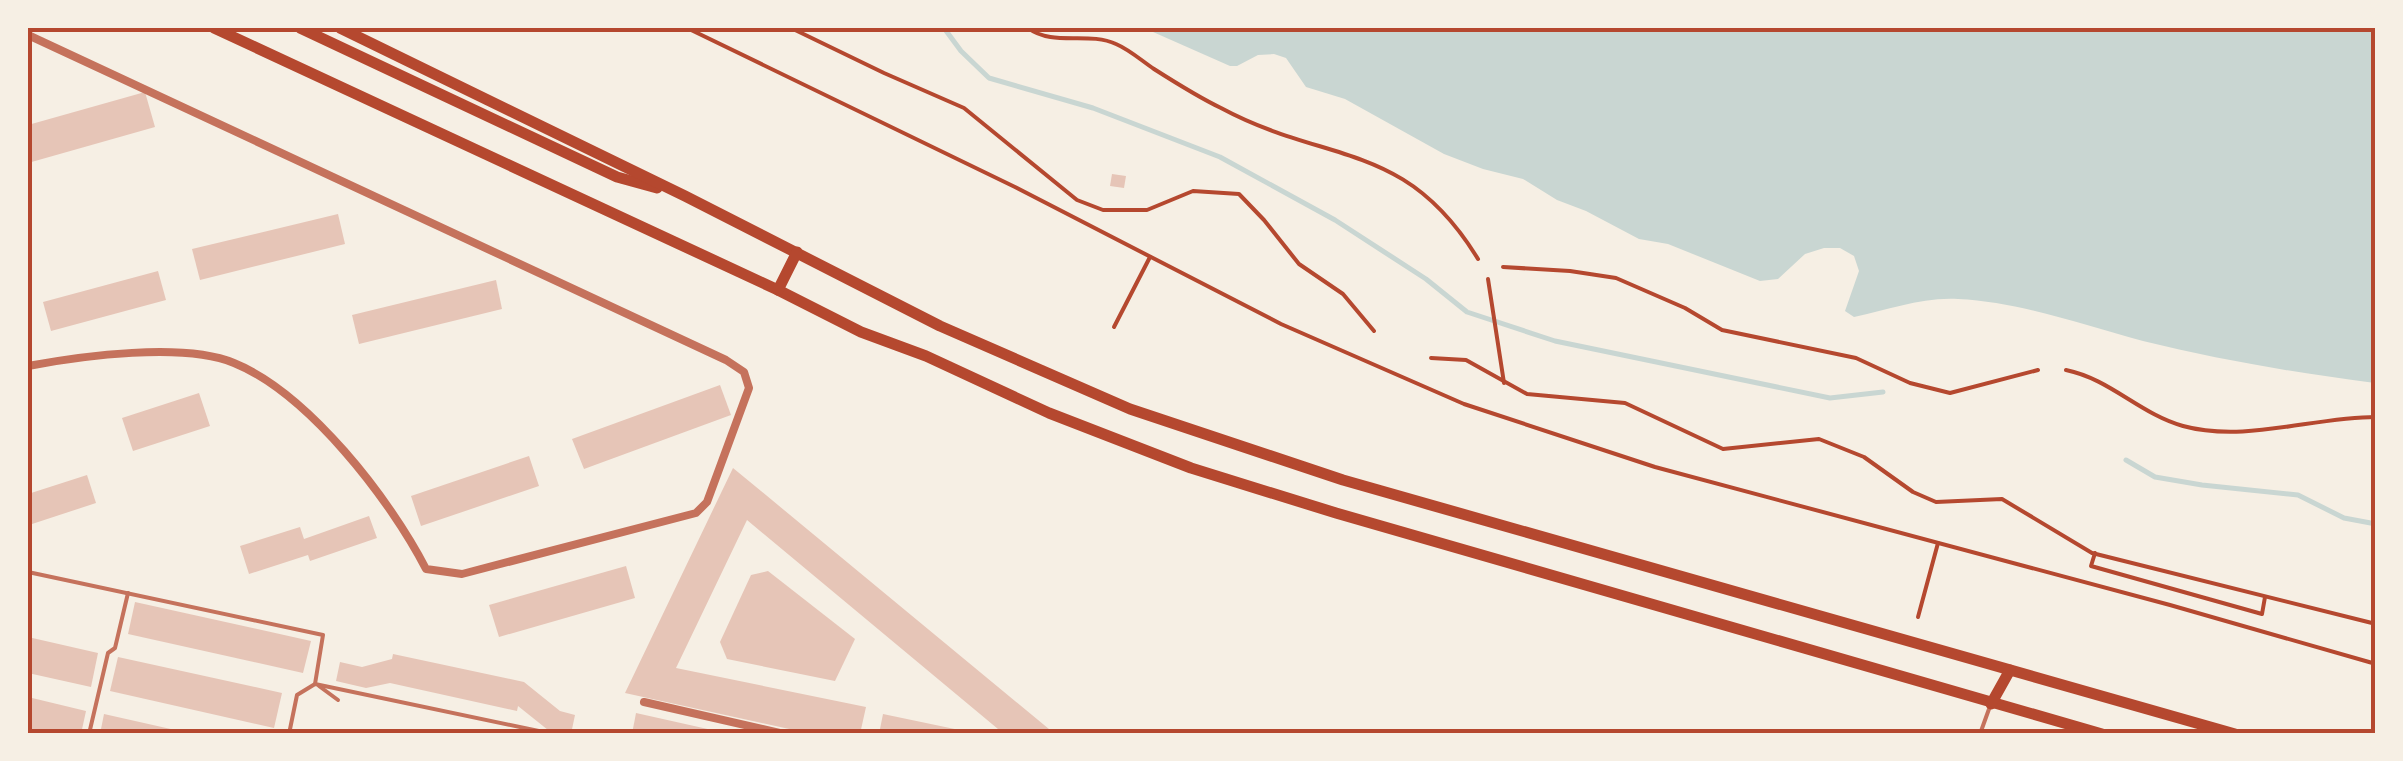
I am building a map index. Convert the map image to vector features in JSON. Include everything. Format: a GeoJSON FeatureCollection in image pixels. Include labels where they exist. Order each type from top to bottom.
{"type":"FeatureCollection","features":[{"type":"Feature","properties":{"kind":"main road"},"geometry":{"type":"LineString","coordinates":[[214,28],[861,332],[1191,468],[1300,503],[2102,734]]}},
{"type":"Feature","properties":{"kind":"main road"},"geometry":{"type":"LineString","coordinates":[[300,28],[617,176],[685,196]]}},
{"type":"Feature","properties":{"kind":"main road"},"geometry":{"type":"LineString","coordinates":[[340,28],[1000,354],[1200,435],[1343,480],[2235,734]]}},
{"type":"Feature","properties":{"kind":"main road"},"geometry":{"type":"LineString","coordinates":[[778,290],[797,252]]}},
{"type":"Feature","properties":{"kind":"main road"},"geometry":{"type":"LineString","coordinates":[[1991,704],[2010,670]]}},
{"type":"Feature","properties":{"kind":"street"},"geometry":{"type":"LineString","coordinates":[[28,35],[726,360],[744,372],[748,388],[707,502],[696,513],[462,574],[426,568],[405,529],[356,465],[291,398],[233,362],[173,352],[78,357],[28,366]]}},
{"type":"Feature","properties":{"kind":"street"},"geometry":{"type":"LineString","coordinates":[[644,702],[784,734]]}},
{"type":"Feature","properties":{"kind":"lane"},"geometry":{"type":"LineString","coordinates":[[28,572],[324,635],[315,684]]}},
{"type":"Feature","properties":{"kind":"lane"},"geometry":{"type":"LineString","coordinates":[[89,734],[108,653],[115,648],[128,593]]}},
{"type":"Feature","properties":{"kind":"lane"},"geometry":{"type":"LineString","coordinates":[[315,684],[338,700]]}},
{"type":"Feature","properties":{"kind":"lane"},"geometry":{"type":"LineString","coordinates":[[289,734],[297,696],[315,684],[552,734]]}},
{"type":"Feature","properties":{"kind":"lane"},"geometry":{"type":"LineString","coordinates":[[1980,734],[1991,704]]}},
{"type":"Feature","properties":{"kind":"path"},"geometry":{"type":"LineString","coordinates":[[686,28],[1281,324],[1464,404],[1656,467],[2376,664]]}},
{"type":"Feature","properties":{"kind":"path"},"geometry":{"type":"LineString","coordinates":[[791,28],[964,108],[1078,200],[1103,210],[1147,210],[1194,191],[1239,194],[1299,264],[1343,294],[1374,331]]}},
{"type":"Feature","properties":{"kind":"path"},"geometry":{"type":"LineString","coordinates":[[1028,28],[1038,35],[1090,36],[1118,44],[1223,110],[1374,162],[1427,194],[1457,224],[1478,259]]}},
{"type":"Feature","properties":{"kind":"path"},"geometry":{"type":"LineString","coordinates":[[1114,326],[1150,256]]}},
{"type":"Feature","properties":{"kind":"path"},"geometry":{"type":"LineString","coordinates":[[1503,267],[1616,278],[1685,308],[1722,330],[1856,358],[1910,383],[1950,393],[2038,370]]}},
{"type":"Feature","properties":{"kind":"path"},"geometry":{"type":"LineString","coordinates":[[1488,279],[1504,383]]}},
{"type":"Feature","properties":{"kind":"path"},"geometry":{"type":"LineString","coordinates":[[1432,358],[1466,360],[1526,394],[1625,403],[1723,448],[1819,439],[1864,457],[1913,492],[1936,502],[2002,499],[2095,553],[2376,624]]}},
{"type":"Feature","properties":{"kind":"path"},"geometry":{"type":"LineString","coordinates":[[2066,370],[2104,381],[2156,415],[2182,426],[2210,431],[2376,417]]}},
{"type":"Feature","properties":{"kind":"path"},"geometry":{"type":"LineString","coordinates":[[1918,617],[1938,543]]}},
{"type":"Feature","properties":{"kind":"path"},"geometry":{"type":"LineString","coordinates":[[2095,553],[2091,566],[2262,614],[2266,598]]}},
{"type":"Feature","properties":{"kind":"shaded area"},"geometry":{"type":"Polygon","coordinates":[[[1144,28],[2375,28],[2375,383],[2201,354],[2028,309],[1982,301],[1931,300],[1854,317],[1845,311],[1859,271],[1854,256],[1840,248],[1805,254],[1778,279],[1760,281],[1668,244],[1639,239],[1557,200],[1523,179],[1444,154],[1345,99],[1306,87],[1286,58],[1258,55],[1230,66],[1144,28]]]}},
{"type":"Feature","properties":{"kind":"building"},"geometry":{"type":"Polygon","coordinates":[[[145,92],[155,127],[28,163],[28,125],[145,92]]]}},
{"type":"Feature","properties":{"kind":"building"},"geometry":{"type":"Polygon","coordinates":[[[1112,174],[1126,176],[1124,188],[1110,186],[1112,174]]]}},
{"type":"Feature","properties":{"kind":"building"},"geometry":{"type":"Polygon","coordinates":[[[338,214],[345,244],[200,280],[192,249],[338,214]]]}},
{"type":"Feature","properties":{"kind":"building"},"geometry":{"type":"Polygon","coordinates":[[[158,271],[166,300],[51,331],[43,302],[158,271]]]}},
{"type":"Feature","properties":{"kind":"building"},"geometry":{"type":"Polygon","coordinates":[[[496,280],[502,309],[359,344],[352,315],[496,280]]]}},
{"type":"Feature","properties":{"kind":"building"},"geometry":{"type":"Polygon","coordinates":[[[720,385],[731,415],[584,469],[572,439],[720,385]]]}},
{"type":"Feature","properties":{"kind":"building"},"geometry":{"type":"Polygon","coordinates":[[[199,393],[210,426],[133,451],[122,418],[199,393]]]}},
{"type":"Feature","properties":{"kind":"building"},"geometry":{"type":"Polygon","coordinates":[[[529,456],[539,486],[421,526],[411,496],[529,456]]]}},
{"type":"Feature","properties":{"kind":"building"},"geometry":{"type":"Polygon","coordinates":[[[733,468],[1055,734],[1004,734],[747,520],[676,668],[866,707],[860,734],[812,734],[625,693],[733,468]]]}},
{"type":"Feature","properties":{"kind":"building"},"geometry":{"type":"Polygon","coordinates":[[[87,475],[96,503],[29,525],[28,494],[87,475]]]}},
{"type":"Feature","properties":{"kind":"building"},"geometry":{"type":"Polygon","coordinates":[[[369,516],[377,538],[310,561],[308,555],[249,574],[240,546],[300,527],[304,539],[369,516]]]}},
{"type":"Feature","properties":{"kind":"building"},"geometry":{"type":"Polygon","coordinates":[[[626,566],[635,598],[499,637],[489,605],[626,566]]]}},
{"type":"Feature","properties":{"kind":"building"},"geometry":{"type":"Polygon","coordinates":[[[768,571],[855,639],[835,681],[727,659],[720,642],[751,575],[768,571]]]}},
{"type":"Feature","properties":{"kind":"building"},"geometry":{"type":"Polygon","coordinates":[[[135,602],[311,641],[303,673],[128,634],[135,602]]]}},
{"type":"Feature","properties":{"kind":"building"},"geometry":{"type":"Polygon","coordinates":[[[28,637],[98,653],[91,687],[28,673],[28,637]]]}},
{"type":"Feature","properties":{"kind":"building"},"geometry":{"type":"Polygon","coordinates":[[[393,654],[524,682],[560,711],[575,715],[571,734],[548,730],[518,706],[517,711],[390,683],[366,688],[336,681],[340,662],[362,667],[392,659],[393,654]]]}},
{"type":"Feature","properties":{"kind":"building"},"geometry":{"type":"Polygon","coordinates":[[[118,657],[282,693],[274,728],[110,691],[118,657]]]}},
{"type":"Feature","properties":{"kind":"building"},"geometry":{"type":"Polygon","coordinates":[[[28,697],[86,711],[81,734],[28,734],[28,697]]]}},
{"type":"Feature","properties":{"kind":"building"},"geometry":{"type":"Polygon","coordinates":[[[636,713],[721,732],[721,734],[632,734],[636,713]]]}},
{"type":"Feature","properties":{"kind":"building"},"geometry":{"type":"Polygon","coordinates":[[[104,714],[184,732],[184,734],[100,734],[104,714]]]}},
{"type":"Feature","properties":{"kind":"building"},"geometry":{"type":"Polygon","coordinates":[[[883,714],[969,732],[969,734],[879,734],[883,714]]]}},
{"type":"Feature","properties":{"kind":"waterway"},"geometry":{"type":"LineString","coordinates":[[944,28],[989,78],[1093,108],[1220,157],[1335,220],[1426,279],[1467,312],[1555,341],[1830,398],[1883,392]]}},
{"type":"Feature","properties":{"kind":"waterway"},"geometry":{"type":"LineString","coordinates":[[2126,460],[2155,477],[2298,495],[2344,518],[2376,524]]}}]}
